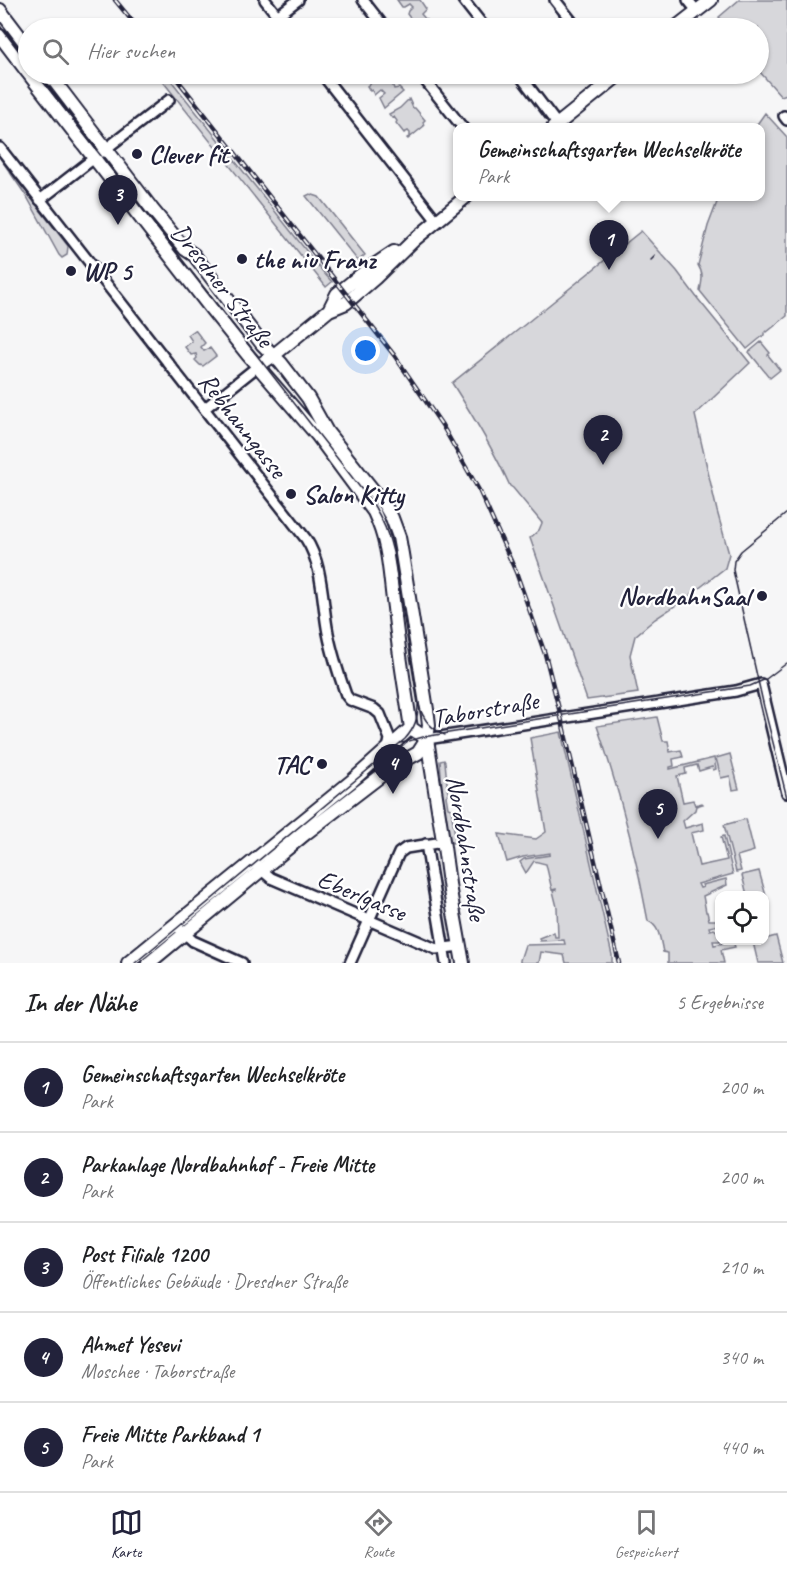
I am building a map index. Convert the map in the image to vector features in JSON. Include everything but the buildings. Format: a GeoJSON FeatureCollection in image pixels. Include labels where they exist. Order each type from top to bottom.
{"type":"FeatureCollection","features":[{"type":"Feature","properties":{"kind":"main road"},"geometry":{"type":"LineString","coordinates":[[688,18],[711,0]]}},
{"type":"Feature","properties":{"kind":"main road"},"geometry":{"type":"LineString","coordinates":[[0,10],[18,34]]}},
{"type":"Feature","properties":{"kind":"main road","name":"Dresdner Straße"},"geometry":{"type":"LineString","coordinates":[[0,36],[18,59]]}},
{"type":"Feature","properties":{"kind":"main road","name":"Dresdner Straße"},"geometry":{"type":"LineString","coordinates":[[38,84],[212,310],[317,435],[363,496],[380,524],[388,550],[411,728]]}},
{"type":"Feature","properties":{"kind":"main road","name":"Dresdner Straße"},"geometry":{"type":"LineString","coordinates":[[57,84],[184,249],[194,255],[262,344],[274,355],[308,398],[327,432],[384,504],[392,518]]}},
{"type":"Feature","properties":{"kind":"main road"},"geometry":{"type":"LineString","coordinates":[[559,123],[604,84]]}},
{"type":"Feature","properties":{"kind":"main road"},"geometry":{"type":"LineString","coordinates":[[258,366],[329,310],[346,303],[414,240],[461,201]]}},
{"type":"Feature","properties":{"kind":"main road","name":"Nordbahnstraße"},"geometry":{"type":"LineString","coordinates":[[392,518],[399,537],[411,607],[428,716],[427,739],[463,963]]}},
{"type":"Feature","properties":{"kind":"main road"},"geometry":{"type":"LineString","coordinates":[[411,728],[427,739]]}},
{"type":"Feature","properties":{"kind":"main road","name":"Taborstraße"},"geometry":{"type":"LineString","coordinates":[[149,963],[185,934],[411,728]]}},
{"type":"Feature","properties":{"kind":"main road","name":"Taborstraße"},"geometry":{"type":"LineString","coordinates":[[129,963],[176,925],[391,768],[418,753],[427,739]]}},
{"type":"Feature","properties":{"kind":"street"},"geometry":{"type":"LineString","coordinates":[[265,0],[277,16],[298,0]]}},
{"type":"Feature","properties":{"kind":"street"},"geometry":{"type":"LineString","coordinates":[[363,0],[377,18]]}},
{"type":"Feature","properties":{"kind":"street"},"geometry":{"type":"LineString","coordinates":[[463,0],[476,18]]}},
{"type":"Feature","properties":{"kind":"street"},"geometry":{"type":"LineString","coordinates":[[555,0],[569,18]]}},
{"type":"Feature","properties":{"kind":"street"},"geometry":{"type":"LineString","coordinates":[[688,0],[697,11]]}},
{"type":"Feature","properties":{"kind":"street"},"geometry":{"type":"LineString","coordinates":[[330,84],[437,221]]}},
{"type":"Feature","properties":{"kind":"street"},"geometry":{"type":"LineString","coordinates":[[428,84],[459,123]]}},
{"type":"Feature","properties":{"kind":"street"},"geometry":{"type":"LineString","coordinates":[[526,84],[553,123]]}},
{"type":"Feature","properties":{"kind":"street"},"geometry":{"type":"LineString","coordinates":[[40,200],[169,100]]}},
{"type":"Feature","properties":{"kind":"street","name":"Rebhanngasse"},"geometry":{"type":"LineString","coordinates":[[0,148],[311,547],[316,563],[328,635],[346,695],[350,700],[374,709],[380,714],[390,739],[388,749]]}},
{"type":"Feature","properties":{"kind":"street"},"geometry":{"type":"LineString","coordinates":[[204,409],[258,366]]}},
{"type":"Feature","properties":{"kind":"street","name":"Taborstraße"},"geometry":{"type":"LineString","coordinates":[[427,739],[736,691],[761,684],[787,794]]}},
{"type":"Feature","properties":{"kind":"street"},"geometry":{"type":"LineString","coordinates":[[350,963],[399,853],[406,848],[443,842]]}},
{"type":"Feature","properties":{"kind":"street","name":"Nordbahnstraße"},"geometry":{"type":"LineString","coordinates":[[426,844],[446,963]]}},
{"type":"Feature","properties":{"kind":"street","name":"Eberlgasse"},"geometry":{"type":"LineString","coordinates":[[257,866],[271,878],[436,950],[460,946]]}},
{"type":"Feature","properties":{"kind":"street"},"geometry":{"type":"LineString","coordinates":[[176,925],[193,941],[243,963]]}},
{"type":"Feature","properties":{"kind":"shaded area"},"geometry":{"type":"Polygon","coordinates":[[[397,0],[420,0],[426,9],[421,14],[424,18],[410,18],[407,14],[412,7],[409,4],[402,7],[397,0]]]}},
{"type":"Feature","properties":{"kind":"shaded area"},"geometry":{"type":"Polygon","coordinates":[[[739,0],[787,0],[787,94],[781,96],[769,82],[769,18],[719,17],[739,0]]]}},
{"type":"Feature","properties":{"kind":"shaded area"},"geometry":{"type":"Polygon","coordinates":[[[165,84],[174,84],[332,282],[326,287],[165,84]]]}},
{"type":"Feature","properties":{"kind":"shaded area"},"geometry":{"type":"Polygon","coordinates":[[[369,84],[394,84],[394,89],[399,88],[403,92],[384,108],[379,98],[384,94],[380,90],[374,95],[367,86],[369,84]]]}},
{"type":"Feature","properties":{"kind":"shaded area"},"geometry":{"type":"Polygon","coordinates":[[[409,99],[413,108],[425,120],[424,126],[408,139],[410,133],[408,131],[404,133],[394,117],[392,118],[389,114],[409,99]]]}},
{"type":"Feature","properties":{"kind":"shaded area"},"geometry":{"type":"Polygon","coordinates":[[[765,113],[787,137],[787,316],[747,349],[700,291],[702,275],[698,265],[717,201],[765,201],[765,123],[758,123],[765,113]]]}},
{"type":"Feature","properties":{"kind":"shaded area"},"geometry":{"type":"Polygon","coordinates":[[[0,158],[68,246],[67,255],[62,258],[59,255],[27,197],[0,158]]]}},
{"type":"Feature","properties":{"kind":"shaded area"},"geometry":{"type":"Polygon","coordinates":[[[310,194],[319,197],[365,255],[358,261],[306,196],[310,194]]]}},
{"type":"Feature","properties":{"kind":"shaded area"},"geometry":{"type":"Polygon","coordinates":[[[641,231],[677,271],[750,363],[695,415],[729,554],[725,568],[635,636],[630,655],[638,693],[587,700],[530,538],[539,530],[542,523],[510,486],[490,446],[452,383],[641,231]]]}},
{"type":"Feature","properties":{"kind":"shaded area"},"geometry":{"type":"Polygon","coordinates":[[[195,330],[205,343],[201,347],[204,351],[210,348],[216,356],[203,366],[195,360],[196,354],[191,355],[185,347],[192,341],[188,335],[195,330]]]}},
{"type":"Feature","properties":{"kind":"shaded area"},"geometry":{"type":"Polygon","coordinates":[[[761,342],[780,370],[770,378],[749,352],[761,342]]]}},
{"type":"Feature","properties":{"kind":"shaded area"},"geometry":{"type":"Polygon","coordinates":[[[657,717],[663,741],[668,741],[670,752],[681,750],[683,757],[673,759],[674,766],[670,769],[714,758],[716,769],[713,770],[712,767],[699,771],[697,765],[685,768],[686,774],[677,776],[683,802],[693,800],[695,805],[703,804],[696,806],[695,810],[683,821],[685,828],[703,823],[704,830],[691,833],[699,866],[727,860],[721,837],[724,836],[733,874],[698,884],[700,888],[703,887],[702,885],[726,879],[727,885],[703,896],[709,920],[715,920],[715,926],[709,927],[710,930],[715,930],[714,945],[734,945],[735,947],[721,950],[724,963],[668,963],[668,953],[663,952],[657,930],[648,921],[626,822],[597,726],[657,717]]]}},
{"type":"Feature","properties":{"kind":"shaded area"},"geometry":{"type":"Polygon","coordinates":[[[561,732],[612,963],[566,963],[564,955],[541,952],[539,963],[520,963],[525,945],[565,944],[564,940],[540,941],[539,938],[554,932],[555,937],[558,937],[557,907],[553,891],[556,889],[552,890],[546,864],[534,861],[526,873],[520,862],[524,859],[550,855],[550,853],[507,862],[499,834],[536,839],[546,832],[530,738],[561,732]]]}},
{"type":"Feature","properties":{"kind":"shaded area"},"geometry":{"type":"Polygon","coordinates":[[[730,754],[739,789],[733,790],[730,776],[721,778],[716,758],[730,754]]]}},
{"type":"Feature","properties":{"kind":"shaded area"},"geometry":{"type":"Polygon","coordinates":[[[444,760],[448,794],[446,796],[448,808],[451,809],[456,842],[452,843],[443,800],[440,761],[444,760]]]}},
{"type":"Feature","properties":{"kind":"shaded area"},"geometry":{"type":"Polygon","coordinates":[[[746,819],[754,851],[737,856],[741,871],[736,872],[724,825],[746,819]]]}},
{"type":"Feature","properties":{"kind":"shaded area"},"geometry":{"type":"Polygon","coordinates":[[[759,871],[765,891],[746,891],[742,875],[759,871]]]}},
{"type":"Feature","properties":{"kind":"shaded area"},"geometry":{"type":"Polygon","coordinates":[[[776,936],[783,963],[758,963],[754,945],[769,945],[769,938],[776,936]]]}},
{"type":"Feature","properties":{"kind":"tram line"},"geometry":{"type":"LineString","coordinates":[[0,26],[18,50]]}},
{"type":"Feature","properties":{"kind":"tram line"},"geometry":{"type":"LineString","coordinates":[[45,84],[373,504],[385,527],[393,552],[418,704],[415,723],[405,739],[135,963]]}},
{"type":"Feature","properties":{"kind":"tram line"},"geometry":{"type":"LineString","coordinates":[[651,260],[655,256]]}},
{"type":"Feature","properties":{"kind":"tram line"},"geometry":{"type":"LineString","coordinates":[[787,513],[741,551],[734,561],[733,570],[787,798]]}},
{"type":"Feature","properties":{"kind":"tram line"},"geometry":{"type":"LineString","coordinates":[[402,743],[423,737],[750,686],[766,679],[787,663]]}},
{"type":"Feature","properties":{"kind":"tram line"},"geometry":{"type":"LineString","coordinates":[[419,705],[428,723],[445,735]]}},
{"type":"Feature","properties":{"kind":"railway"},"geometry":{"type":"LineString","coordinates":[[115,0],[130,18]]}},
{"type":"Feature","properties":{"kind":"railway"},"geometry":{"type":"LineString","coordinates":[[181,84],[394,355],[442,425],[480,492],[516,572],[545,654],[619,963]]}},
{"type":"Feature","properties":{"kind":"place","name":"Clever fit"},"geometry":{"type":"Point","coordinates":[137,154]}},
{"type":"Feature","properties":{"kind":"place","name":"Post Filiale 1200"},"geometry":{"type":"Point","coordinates":[118,225]}},
{"type":"Feature","properties":{"kind":"place","name":"the niu Franz"},"geometry":{"type":"Point","coordinates":[242,259]}},
{"type":"Feature","properties":{"kind":"place","name":"Gemeinschaftsgarten Wechselkröte"},"geometry":{"type":"Point","coordinates":[609,270]}},
{"type":"Feature","properties":{"kind":"place","name":"WP 5"},"geometry":{"type":"Point","coordinates":[71,271]}},
{"type":"Feature","properties":{"kind":"place","name":"Parkanlage Nordbahnhof - Freie Mitte"},"geometry":{"type":"Point","coordinates":[603,465]}},
{"type":"Feature","properties":{"kind":"place","name":"Salon Kitty"},"geometry":{"type":"Point","coordinates":[291,494]}},
{"type":"Feature","properties":{"kind":"place","name":"NordbahnSaal"},"geometry":{"type":"Point","coordinates":[762,596]}},
{"type":"Feature","properties":{"kind":"place","name":"TAC"},"geometry":{"type":"Point","coordinates":[322,764]}},
{"type":"Feature","properties":{"kind":"place","name":"Ahmet Yesevi"},"geometry":{"type":"Point","coordinates":[393,794]}},
{"type":"Feature","properties":{"kind":"place","name":"Freie Mitte Parkband 1"},"geometry":{"type":"Point","coordinates":[658,839]}}]}
